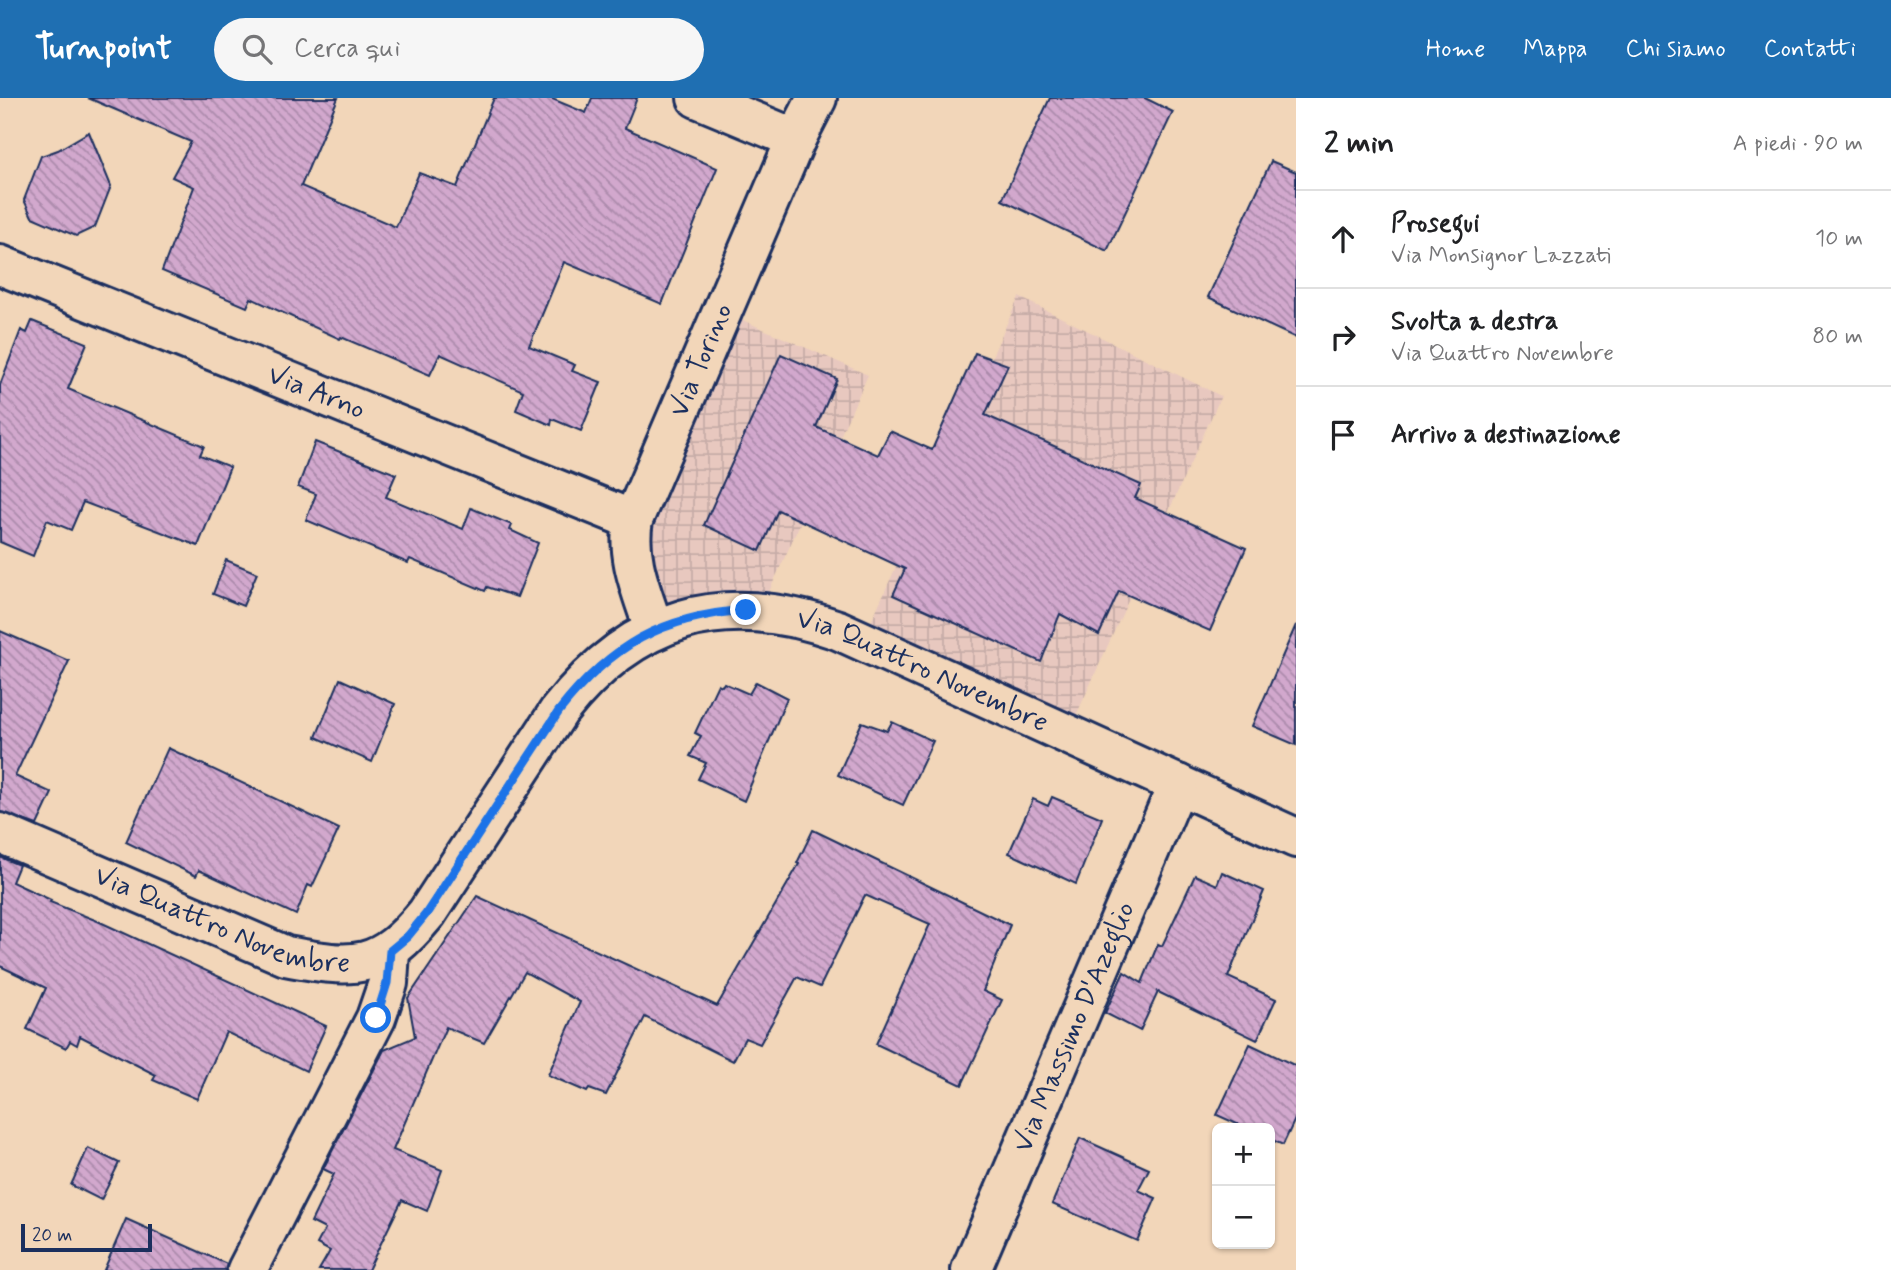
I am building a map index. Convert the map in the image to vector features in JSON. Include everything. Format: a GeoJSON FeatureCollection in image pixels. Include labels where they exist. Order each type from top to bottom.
{"type":"FeatureCollection","features":[{"type":"Feature","properties":{"kind":"street"},"geometry":{"type":"LineString","coordinates":[[696,98],[796,139]]}},
{"type":"Feature","properties":{"kind":"street","name":"Via Torino"},"geometry":{"type":"LineString","coordinates":[[654,631],[631,556],[633,520],[796,139],[817,98]]}},
{"type":"Feature","properties":{"kind":"street","name":"Via Arno"},"geometry":{"type":"LineString","coordinates":[[0,265],[633,520]]}},
{"type":"Feature","properties":{"kind":"street","name":"Via Quattro Novembre"},"geometry":{"type":"LineString","coordinates":[[0,833],[286,956],[332,964],[365,961],[390,951],[408,936],[426,914],[559,711],[578,686],[601,664],[626,645],[684,619],[715,612],[746,610],[778,613],[808,620],[850,636],[1296,838]]}},
{"type":"Feature","properties":{"kind":"street","name":"Via Massimo D'Azeglio"},"geometry":{"type":"LineString","coordinates":[[971,1270],[1178,784]]}},
{"type":"Feature","properties":{"kind":"street"},"geometry":{"type":"LineString","coordinates":[[247,1270],[376,1018],[387,983],[390,951]]}},
{"type":"Feature","properties":{"kind":"shaded area"},"geometry":{"type":"Polygon","coordinates":[[[1019,297],[1221,396],[1070,729],[864,637],[1019,297]]]}},
{"type":"Feature","properties":{"kind":"shaded area"},"geometry":{"type":"Polygon","coordinates":[[[731,315],[868,375],[762,607],[659,623],[636,544],[731,315]]]}},
{"type":"Feature","properties":{"kind":"building"},"geometry":{"type":"Polygon","coordinates":[[[88,98],[338,98],[301,186],[396,227],[419,173],[457,187],[494,98],[550,98],[586,113],[592,98],[637,98],[625,128],[717,168],[662,304],[564,262],[529,346],[575,365],[572,371],[601,382],[581,431],[552,419],[551,425],[516,410],[523,391],[440,354],[430,375],[341,337],[340,339],[251,298],[247,307],[162,271],[194,187],[172,177],[191,142],[88,98]]]}},
{"type":"Feature","properties":{"kind":"building"},"geometry":{"type":"Polygon","coordinates":[[[1050,98],[1145,98],[1173,112],[1107,251],[1002,200],[1050,98]]]}},
{"type":"Feature","properties":{"kind":"building"},"geometry":{"type":"Polygon","coordinates":[[[89,132],[111,186],[95,227],[76,236],[32,217],[24,200],[41,156],[58,150],[89,132]]]}},
{"type":"Feature","properties":{"kind":"building"},"geometry":{"type":"Polygon","coordinates":[[[1271,161],[1296,172],[1296,338],[1208,297],[1271,161]]]}},
{"type":"Feature","properties":{"kind":"building"},"geometry":{"type":"Polygon","coordinates":[[[32,321],[87,343],[68,389],[204,446],[200,455],[230,467],[198,546],[83,502],[71,530],[47,520],[33,556],[0,542],[0,385],[21,330],[27,333],[32,321]]]}},
{"type":"Feature","properties":{"kind":"building"},"geometry":{"type":"Polygon","coordinates":[[[975,353],[1008,365],[985,415],[1141,485],[1135,498],[1246,548],[1210,631],[1119,591],[1099,635],[1060,614],[1041,662],[893,595],[905,569],[778,510],[760,551],[704,525],[781,354],[837,379],[816,427],[878,455],[890,431],[932,450],[975,353]]]}},
{"type":"Feature","properties":{"kind":"building"},"geometry":{"type":"Polygon","coordinates":[[[315,442],[396,474],[386,497],[463,529],[471,508],[512,525],[510,530],[538,543],[517,597],[487,587],[485,591],[410,559],[408,563],[306,520],[316,494],[298,487],[315,442]]]}},
{"type":"Feature","properties":{"kind":"building"},"geometry":{"type":"Polygon","coordinates":[[[226,560],[257,573],[243,606],[213,594],[226,560]]]}},
{"type":"Feature","properties":{"kind":"building"},"geometry":{"type":"Polygon","coordinates":[[[1296,625],[1296,745],[1252,726],[1296,625]]]}},
{"type":"Feature","properties":{"kind":"building"},"geometry":{"type":"Polygon","coordinates":[[[0,631],[69,661],[15,776],[52,793],[37,825],[0,812],[0,631]]]}},
{"type":"Feature","properties":{"kind":"building"},"geometry":{"type":"Polygon","coordinates":[[[340,679],[395,704],[372,762],[316,737],[340,679]]]}},
{"type":"Feature","properties":{"kind":"building"},"geometry":{"type":"Polygon","coordinates":[[[756,682],[787,698],[744,801],[698,779],[706,763],[690,756],[701,736],[695,733],[718,684],[722,686],[724,683],[749,694],[756,682]]]}},
{"type":"Feature","properties":{"kind":"building"},"geometry":{"type":"Polygon","coordinates":[[[862,722],[887,731],[892,722],[933,741],[903,805],[838,775],[862,722]]]}},
{"type":"Feature","properties":{"kind":"building"},"geometry":{"type":"Polygon","coordinates":[[[168,748],[339,829],[312,887],[308,885],[296,915],[199,870],[196,876],[126,842],[168,748]]]}},
{"type":"Feature","properties":{"kind":"building"},"geometry":{"type":"Polygon","coordinates":[[[1052,797],[1102,818],[1076,884],[1009,853],[1033,799],[1048,806],[1052,797]]]}},
{"type":"Feature","properties":{"kind":"building"},"geometry":{"type":"Polygon","coordinates":[[[813,830],[1010,925],[983,991],[1002,1000],[962,1085],[876,1044],[930,924],[865,895],[820,987],[797,977],[760,1044],[745,1038],[733,1061],[645,1017],[606,1095],[589,1089],[587,1092],[548,1075],[580,1002],[525,972],[484,1043],[446,1027],[393,1150],[442,1170],[427,1211],[402,1200],[368,1270],[319,1270],[330,1251],[317,1244],[325,1229],[311,1222],[334,1174],[323,1169],[384,1050],[415,1037],[408,998],[477,896],[717,1006],[799,864],[797,863],[813,830]]]}},
{"type":"Feature","properties":{"kind":"building"},"geometry":{"type":"Polygon","coordinates":[[[0,857],[19,865],[12,882],[51,900],[50,902],[100,922],[326,1026],[306,1071],[226,1032],[197,1099],[153,1080],[156,1075],[80,1036],[77,1045],[70,1041],[66,1048],[27,1029],[46,988],[0,966],[0,857]]]}},
{"type":"Feature","properties":{"kind":"building"},"geometry":{"type":"Polygon","coordinates":[[[1222,872],[1264,891],[1228,977],[1276,999],[1257,1040],[1156,991],[1158,992],[1140,1031],[1105,1013],[1124,972],[1142,983],[1158,944],[1162,946],[1195,875],[1217,885],[1222,872]]]}},
{"type":"Feature","properties":{"kind":"building"},"geometry":{"type":"Polygon","coordinates":[[[1250,1044],[1296,1066],[1296,1117],[1283,1145],[1275,1141],[1275,1123],[1235,1123],[1217,1115],[1250,1044]]]}},
{"type":"Feature","properties":{"kind":"building"},"geometry":{"type":"Polygon","coordinates":[[[1080,1138],[1149,1169],[1138,1190],[1156,1198],[1137,1241],[1052,1204],[1080,1138]]]}},
{"type":"Feature","properties":{"kind":"building"},"geometry":{"type":"Polygon","coordinates":[[[88,1148],[119,1163],[101,1200],[71,1185],[88,1148]]]}},
{"type":"Feature","properties":{"kind":"building"},"geometry":{"type":"Polygon","coordinates":[[[126,1219],[227,1264],[225,1270],[104,1270],[126,1219]]]}},
{"type":"Feature","properties":{"kind":"route"},"geometry":{"type":"LineString","coordinates":[[376,1018],[387,983],[390,951],[408,936],[426,914],[578,686],[626,645],[654,631],[684,619],[715,612],[746,610]]}}]}
